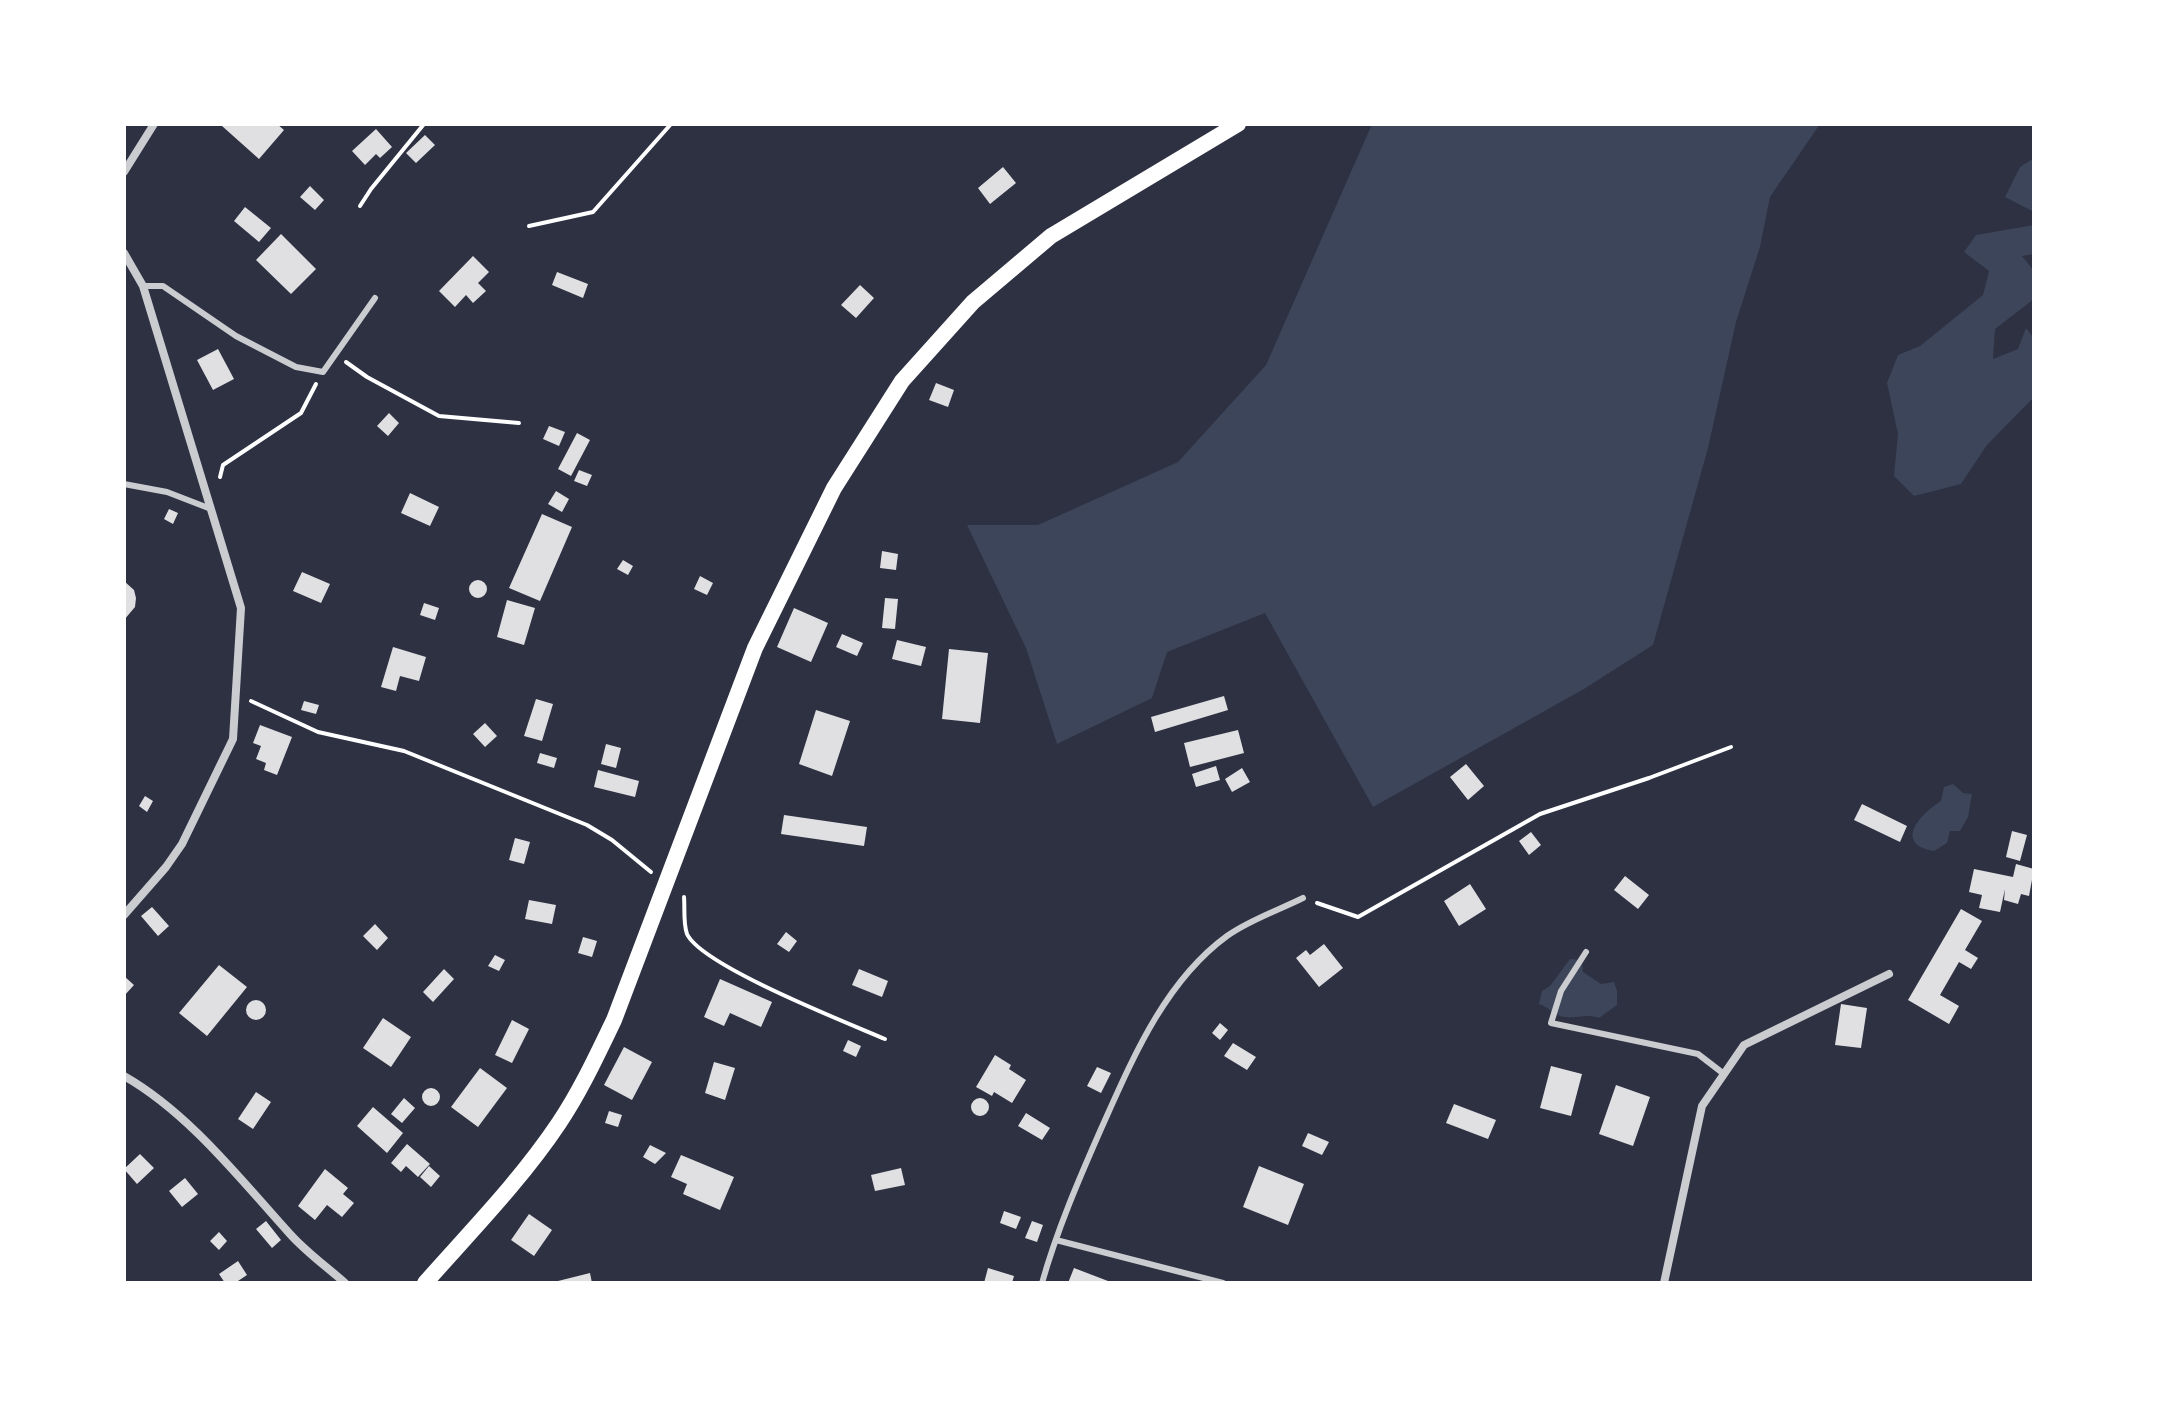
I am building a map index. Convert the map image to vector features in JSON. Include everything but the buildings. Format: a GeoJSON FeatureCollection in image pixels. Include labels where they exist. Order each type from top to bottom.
{"type":"FeatureCollection","features":[{"type":"Feature","properties":{"kind":"main road"},"geometry":{"type":"LineString","coordinates":[[425,1283],[511,1185],[557,1125],[587,1077],[614,1020],[755,648],[834,488],[902,381],[973,302],[1051,236],[1238,124]]}},
{"type":"Feature","properties":{"kind":"street"},"geometry":{"type":"LineString","coordinates":[[124,172],[154,124]]}},
{"type":"Feature","properties":{"kind":"street"},"geometry":{"type":"LineString","coordinates":[[124,253],[143,286],[241,608],[233,739],[196,817],[166,867],[124,915]]}},
{"type":"Feature","properties":{"kind":"street"},"geometry":{"type":"LineString","coordinates":[[1664,1283],[1702,1106],[1744,1045],[1889,974]]}},
{"type":"Feature","properties":{"kind":"street"},"geometry":{"type":"LineString","coordinates":[[124,1076],[145,1088],[232,1167],[292,1236],[345,1283]]}},
{"type":"Feature","properties":{"kind":"lane"},"geometry":{"type":"LineString","coordinates":[[143,286],[163,286],[248,342],[296,367],[323,372],[375,298]]}},
{"type":"Feature","properties":{"kind":"lane"},"geometry":{"type":"LineString","coordinates":[[124,484],[167,492],[211,509]]}},
{"type":"Feature","properties":{"kind":"lane"},"geometry":{"type":"LineString","coordinates":[[1042,1283],[1074,1190],[1129,1066],[1155,1019],[1188,972],[1228,935],[1303,898]]}},
{"type":"Feature","properties":{"kind":"lane"},"geometry":{"type":"LineString","coordinates":[[1586,952],[1561,991],[1551,1023],[1698,1054],[1724,1074]]}},
{"type":"Feature","properties":{"kind":"lane"},"geometry":{"type":"LineString","coordinates":[[1056,1240],[1223,1283]]}},
{"type":"Feature","properties":{"kind":"path"},"geometry":{"type":"LineString","coordinates":[[360,206],[424,124]]}},
{"type":"Feature","properties":{"kind":"path"},"geometry":{"type":"LineString","coordinates":[[529,226],[593,212],[671,124]]}},
{"type":"Feature","properties":{"kind":"path"},"geometry":{"type":"LineString","coordinates":[[334,354],[367,377],[439,416],[519,423]]}},
{"type":"Feature","properties":{"kind":"path"},"geometry":{"type":"LineString","coordinates":[[211,509],[223,465],[301,413],[323,372]]}},
{"type":"Feature","properties":{"kind":"path"},"geometry":{"type":"LineString","coordinates":[[237,695],[318,732],[404,751],[587,825],[612,840],[684,897],[686,932],[697,948],[787,998],[885,1039]]}},
{"type":"Feature","properties":{"kind":"path"},"geometry":{"type":"LineString","coordinates":[[1303,898],[1358,917],[1540,814],[1731,747]]}},
{"type":"Feature","properties":{"kind":"shaded area"},"geometry":{"type":"Polygon","coordinates":[[[1372,124],[1820,124],[1770,197],[1760,247],[1736,322],[1708,448],[1653,645],[1584,689],[1373,807],[1265,613],[1167,652],[1152,698],[1057,744],[1026,648],[967,525],[1038,525],[1178,462],[1266,365],[1372,124]]]}},
{"type":"Feature","properties":{"kind":"shaded area"},"geometry":{"type":"Polygon","coordinates":[[[2034,158],[2034,212],[2005,197],[2020,167],[2034,158]]]}},
{"type":"Feature","properties":{"kind":"shaded area"},"geometry":{"type":"Polygon","coordinates":[[[2034,225],[2034,254],[2022,256],[2034,271],[2034,299],[1995,329],[1993,359],[2018,349],[2026,328],[2034,338],[2034,397],[1987,445],[1961,484],[1914,496],[1894,476],[1898,434],[1887,383],[1898,355],[1920,346],[1983,295],[1989,271],[1964,252],[1976,235],[2034,225]]]}},
{"type":"Feature","properties":{"kind":"shaded area"},"geometry":{"type":"Polygon","coordinates":[[[1953,784],[1963,793],[1972,794],[1968,817],[1960,831],[1950,831],[1947,843],[1934,851],[1922,847],[1915,842],[1914,828],[1925,813],[1941,801],[1944,787],[1953,784]]]}},
{"type":"Feature","properties":{"kind":"shaded area"},"geometry":{"type":"Polygon","coordinates":[[[1570,959],[1582,960],[1583,972],[1601,984],[1614,982],[1617,1005],[1599,1018],[1561,1016],[1539,1004],[1542,991],[1550,986],[1570,959]]]}}]}
